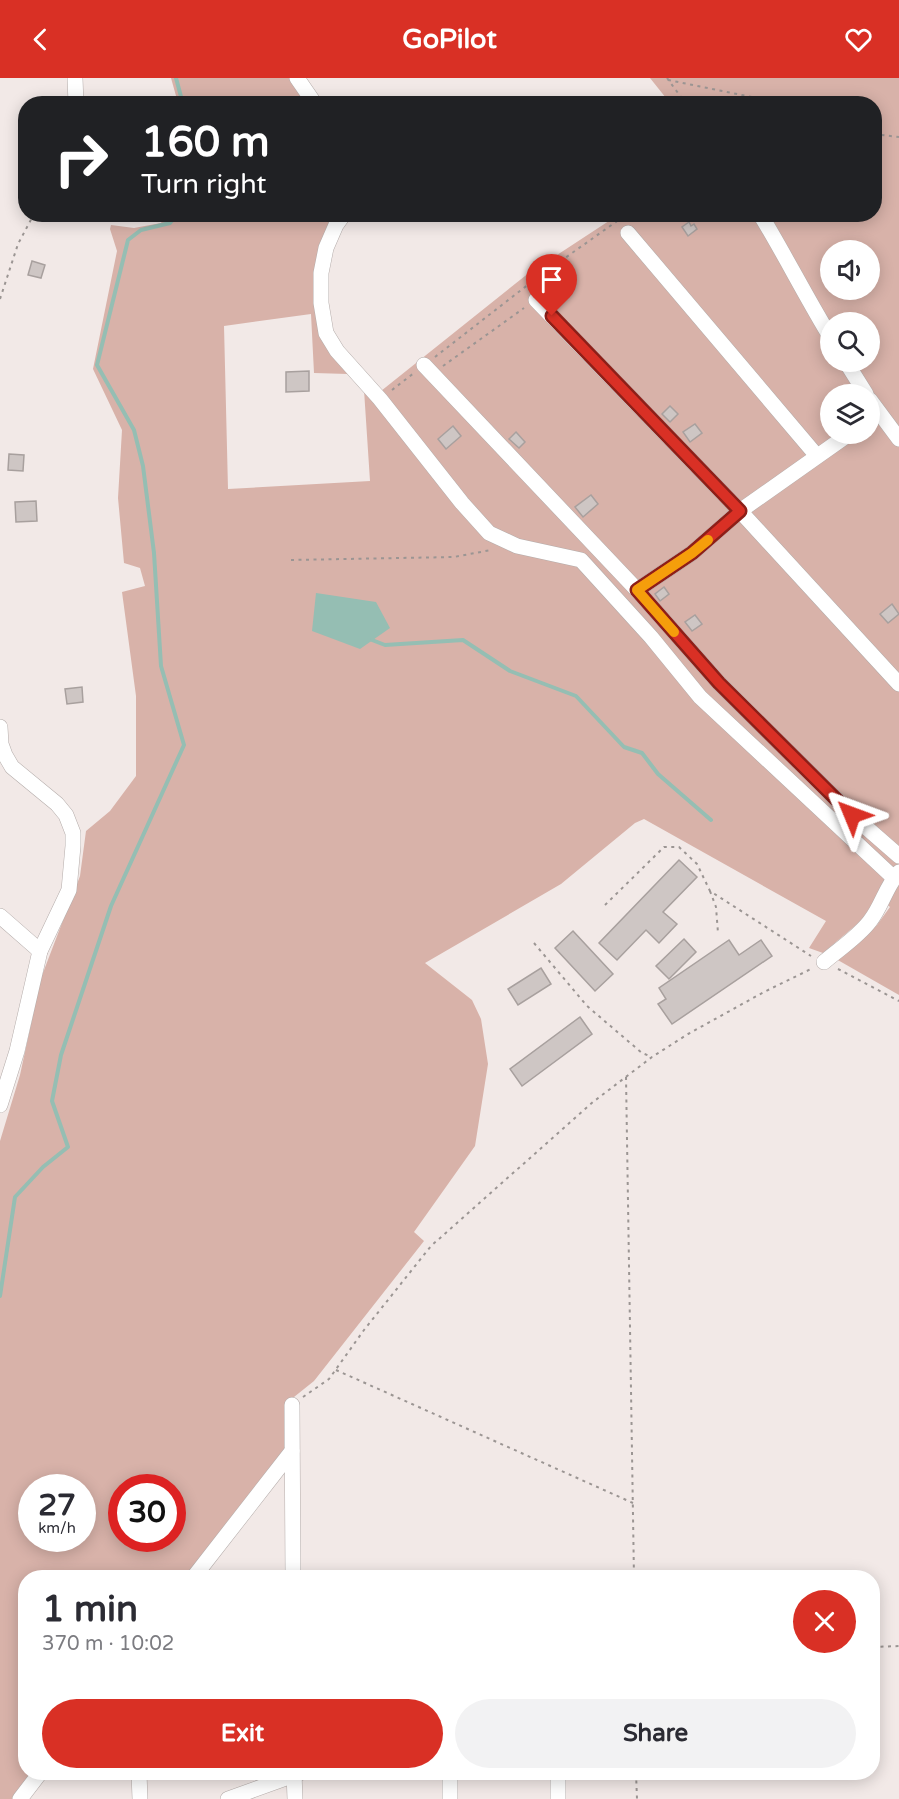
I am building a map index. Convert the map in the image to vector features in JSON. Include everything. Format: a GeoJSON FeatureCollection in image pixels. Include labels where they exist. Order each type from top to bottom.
{"type":"FeatureCollection","features":[{"type":"Feature","properties":{"kind":"street"},"geometry":{"type":"LineString","coordinates":[[75,78],[76,96]]}},
{"type":"Feature","properties":{"kind":"street"},"geometry":{"type":"LineString","coordinates":[[297,78],[309,96]]}},
{"type":"Feature","properties":{"kind":"street"},"geometry":{"type":"LineString","coordinates":[[338,222],[326,248],[321,273],[321,303],[326,333],[337,351],[380,399],[462,503],[489,532],[517,546],[581,560],[700,697],[896,875],[870,922],[824,962]]}},
{"type":"Feature","properties":{"kind":"street"},"geometry":{"type":"LineString","coordinates":[[765,222],[784,252],[820,320]]}},
{"type":"Feature","properties":{"kind":"street"},"geometry":{"type":"LineString","coordinates":[[628,233],[817,456]]}},
{"type":"Feature","properties":{"kind":"street"},"geometry":{"type":"LineString","coordinates":[[536,300],[740,511],[899,684]]}},
{"type":"Feature","properties":{"kind":"street"},"geometry":{"type":"LineString","coordinates":[[428,369],[637,590],[719,683],[852,815],[899,855]]}},
{"type":"Feature","properties":{"kind":"street"},"geometry":{"type":"LineString","coordinates":[[880,413],[899,439]]}},
{"type":"Feature","properties":{"kind":"street"},"geometry":{"type":"LineString","coordinates":[[637,590],[692,553],[740,511],[834,444]]}},
{"type":"Feature","properties":{"kind":"street"},"geometry":{"type":"LineString","coordinates":[[0,727],[1,744],[12,767],[57,804],[66,815],[73,832],[69,890],[40,951],[5,1071],[0,1105]]}},
{"type":"Feature","properties":{"kind":"street"},"geometry":{"type":"LineString","coordinates":[[0,915],[40,951]]}},
{"type":"Feature","properties":{"kind":"street"},"geometry":{"type":"LineString","coordinates":[[292,1405],[293,1570]]}},
{"type":"Feature","properties":{"kind":"street"},"geometry":{"type":"LineString","coordinates":[[199,1570],[292,1451]]}},
{"type":"Feature","properties":{"kind":"street"},"geometry":{"type":"LineString","coordinates":[[20,1799],[35,1780]]}},
{"type":"Feature","properties":{"kind":"street"},"geometry":{"type":"LineString","coordinates":[[139,1780],[140,1799]]}},
{"type":"Feature","properties":{"kind":"street"},"geometry":{"type":"LineString","coordinates":[[228,1799],[280,1780]]}},
{"type":"Feature","properties":{"kind":"street"},"geometry":{"type":"LineString","coordinates":[[295,1799],[296,1780]]}},
{"type":"Feature","properties":{"kind":"street"},"geometry":{"type":"LineString","coordinates":[[450,1780],[450,1799]]}},
{"type":"Feature","properties":{"kind":"street"},"geometry":{"type":"LineString","coordinates":[[558,1780],[558,1799]]}},
{"type":"Feature","properties":{"kind":"path"},"geometry":{"type":"LineString","coordinates":[[667,79],[680,96]]}},
{"type":"Feature","properties":{"kind":"path"},"geometry":{"type":"LineString","coordinates":[[667,79],[748,96]]}},
{"type":"Feature","properties":{"kind":"path"},"geometry":{"type":"LineString","coordinates":[[882,135],[899,137]]}},
{"type":"Feature","properties":{"kind":"path"},"geometry":{"type":"LineString","coordinates":[[0,298],[18,244],[30,222]]}},
{"type":"Feature","properties":{"kind":"path"},"geometry":{"type":"LineString","coordinates":[[428,369],[534,280],[616,222]]}},
{"type":"Feature","properties":{"kind":"path"},"geometry":{"type":"LineString","coordinates":[[380,399],[536,300]]}},
{"type":"Feature","properties":{"kind":"path"},"geometry":{"type":"LineString","coordinates":[[291,560],[454,557],[517,546]]}},
{"type":"Feature","properties":{"kind":"path"},"geometry":{"type":"LineString","coordinates":[[605,905],[664,847],[679,847],[697,864],[710,891],[716,907],[718,933]]}},
{"type":"Feature","properties":{"kind":"path"},"geometry":{"type":"LineString","coordinates":[[710,891],[806,953],[899,1001]]}},
{"type":"Feature","properties":{"kind":"path"},"geometry":{"type":"LineString","coordinates":[[534,943],[587,1006],[642,1053],[652,1058]]}},
{"type":"Feature","properties":{"kind":"path"},"geometry":{"type":"LineString","coordinates":[[292,1405],[329,1379],[364,1330],[431,1246],[593,1102],[688,1034],[824,962]]}},
{"type":"Feature","properties":{"kind":"path"},"geometry":{"type":"LineString","coordinates":[[626,1077],[634,1570]]}},
{"type":"Feature","properties":{"kind":"path"},"geometry":{"type":"LineString","coordinates":[[336,1370],[633,1503]]}},
{"type":"Feature","properties":{"kind":"path"},"geometry":{"type":"LineString","coordinates":[[880,1647],[899,1646]]}},
{"type":"Feature","properties":{"kind":"path"},"geometry":{"type":"LineString","coordinates":[[636,1780],[637,1799]]}},
{"type":"Feature","properties":{"kind":"shaded area"},"geometry":{"type":"Polygon","coordinates":[[[171,78],[293,78],[307,96],[176,96],[171,78]]]}},
{"type":"Feature","properties":{"kind":"shaded area"},"geometry":{"type":"Polygon","coordinates":[[[650,78],[899,78],[899,995],[836,959],[877,925],[890,907],[879,897],[862,920],[823,953],[809,948],[826,921],[644,819],[635,823],[561,884],[425,963],[472,1000],[481,1019],[488,1064],[475,1146],[414,1232],[424,1241],[314,1381],[284,1405],[284,1449],[190,1570],[18,1570],[18,1780],[28,1780],[13,1799],[0,1799],[0,1141],[20,1075],[41,978],[80,876],[86,831],[110,811],[136,776],[136,696],[122,592],[145,586],[140,568],[124,563],[118,498],[122,430],[93,369],[117,251],[110,229],[111,225],[134,228],[162,222],[337,222],[317,309],[348,374],[314,373],[311,314],[224,326],[228,489],[370,481],[364,390],[381,391],[525,276],[607,222],[882,222],[882,96],[664,96],[650,78]]]}},
{"type":"Feature","properties":{"kind":"shaded area"},"geometry":{"type":"Polygon","coordinates":[[[316,593],[376,602],[390,628],[360,649],[312,631],[316,593]]]}},
{"type":"Feature","properties":{"kind":"building"},"geometry":{"type":"Polygon","coordinates":[[[689,222],[697,229],[688,236],[682,227],[689,222]]]}},
{"type":"Feature","properties":{"kind":"building"},"geometry":{"type":"Polygon","coordinates":[[[32,261],[45,265],[41,278],[28,275],[32,261]]]}},
{"type":"Feature","properties":{"kind":"building"},"geometry":{"type":"Polygon","coordinates":[[[309,371],[309,391],[286,392],[286,372],[309,371]]]}},
{"type":"Feature","properties":{"kind":"building"},"geometry":{"type":"Polygon","coordinates":[[[670,406],[678,414],[670,422],[662,414],[670,406]]]}},
{"type":"Feature","properties":{"kind":"building"},"geometry":{"type":"Polygon","coordinates":[[[695,424],[702,433],[690,442],[683,432],[695,424]]]}},
{"type":"Feature","properties":{"kind":"building"},"geometry":{"type":"Polygon","coordinates":[[[453,426],[461,436],[446,449],[438,439],[453,426]]]}},
{"type":"Feature","properties":{"kind":"building"},"geometry":{"type":"Polygon","coordinates":[[[516,432],[525,442],[519,448],[509,439],[516,432]]]}},
{"type":"Feature","properties":{"kind":"building"},"geometry":{"type":"Polygon","coordinates":[[[9,454],[24,455],[23,471],[8,470],[9,454]]]}},
{"type":"Feature","properties":{"kind":"building"},"geometry":{"type":"Polygon","coordinates":[[[591,495],[598,504],[583,517],[575,507],[591,495]]]}},
{"type":"Feature","properties":{"kind":"building"},"geometry":{"type":"Polygon","coordinates":[[[36,501],[37,521],[16,522],[15,502],[36,501]]]}},
{"type":"Feature","properties":{"kind":"building"},"geometry":{"type":"Polygon","coordinates":[[[664,587],[669,594],[660,601],[655,594],[664,587]]]}},
{"type":"Feature","properties":{"kind":"building"},"geometry":{"type":"Polygon","coordinates":[[[892,604],[899,614],[888,623],[880,614],[892,604]]]}},
{"type":"Feature","properties":{"kind":"building"},"geometry":{"type":"Polygon","coordinates":[[[695,615],[702,624],[692,631],[685,622],[695,615]]]}},
{"type":"Feature","properties":{"kind":"building"},"geometry":{"type":"Polygon","coordinates":[[[82,687],[83,702],[67,704],[65,689],[82,687]]]}},
{"type":"Feature","properties":{"kind":"building"},"geometry":{"type":"Polygon","coordinates":[[[679,860],[697,877],[663,912],[677,924],[659,943],[646,930],[617,960],[599,943],[679,860]]]}},
{"type":"Feature","properties":{"kind":"building"},"geometry":{"type":"Polygon","coordinates":[[[573,931],[613,974],[595,991],[555,948],[573,931]]]}},
{"type":"Feature","properties":{"kind":"building"},"geometry":{"type":"Polygon","coordinates":[[[684,939],[696,952],[669,979],[656,966],[684,939]]]}},
{"type":"Feature","properties":{"kind":"building"},"geometry":{"type":"Polygon","coordinates":[[[729,940],[739,955],[761,940],[772,956],[672,1024],[658,1004],[666,999],[659,988],[729,940]]]}},
{"type":"Feature","properties":{"kind":"building"},"geometry":{"type":"Polygon","coordinates":[[[541,968],[551,984],[518,1005],[508,989],[541,968]]]}},
{"type":"Feature","properties":{"kind":"building"},"geometry":{"type":"Polygon","coordinates":[[[580,1017],[592,1034],[522,1086],[510,1069],[580,1017]]]}},
{"type":"Feature","properties":{"kind":"waterway"},"geometry":{"type":"LineString","coordinates":[[176,78],[181,96]]}},
{"type":"Feature","properties":{"kind":"waterway"},"geometry":{"type":"LineString","coordinates":[[0,1296],[15,1197],[43,1167],[68,1147],[52,1101],[61,1055],[111,906],[184,745],[161,666],[154,553],[143,466],[134,430],[97,365],[128,240],[141,230],[171,222]]}},
{"type":"Feature","properties":{"kind":"waterway"},"geometry":{"type":"LineString","coordinates":[[372,640],[385,645],[463,640],[510,671],[576,696],[624,747],[642,753],[658,774],[711,820]]}},
{"type":"Feature","properties":{"kind":"slow traffic"},"geometry":{"type":"LineString","coordinates":[[674,632],[637,590],[708,540]]}},
{"type":"Feature","properties":{"kind":"route"},"geometry":{"type":"LineString","coordinates":[[552,316],[740,511],[692,553],[637,590],[719,683],[852,815]]}}]}
